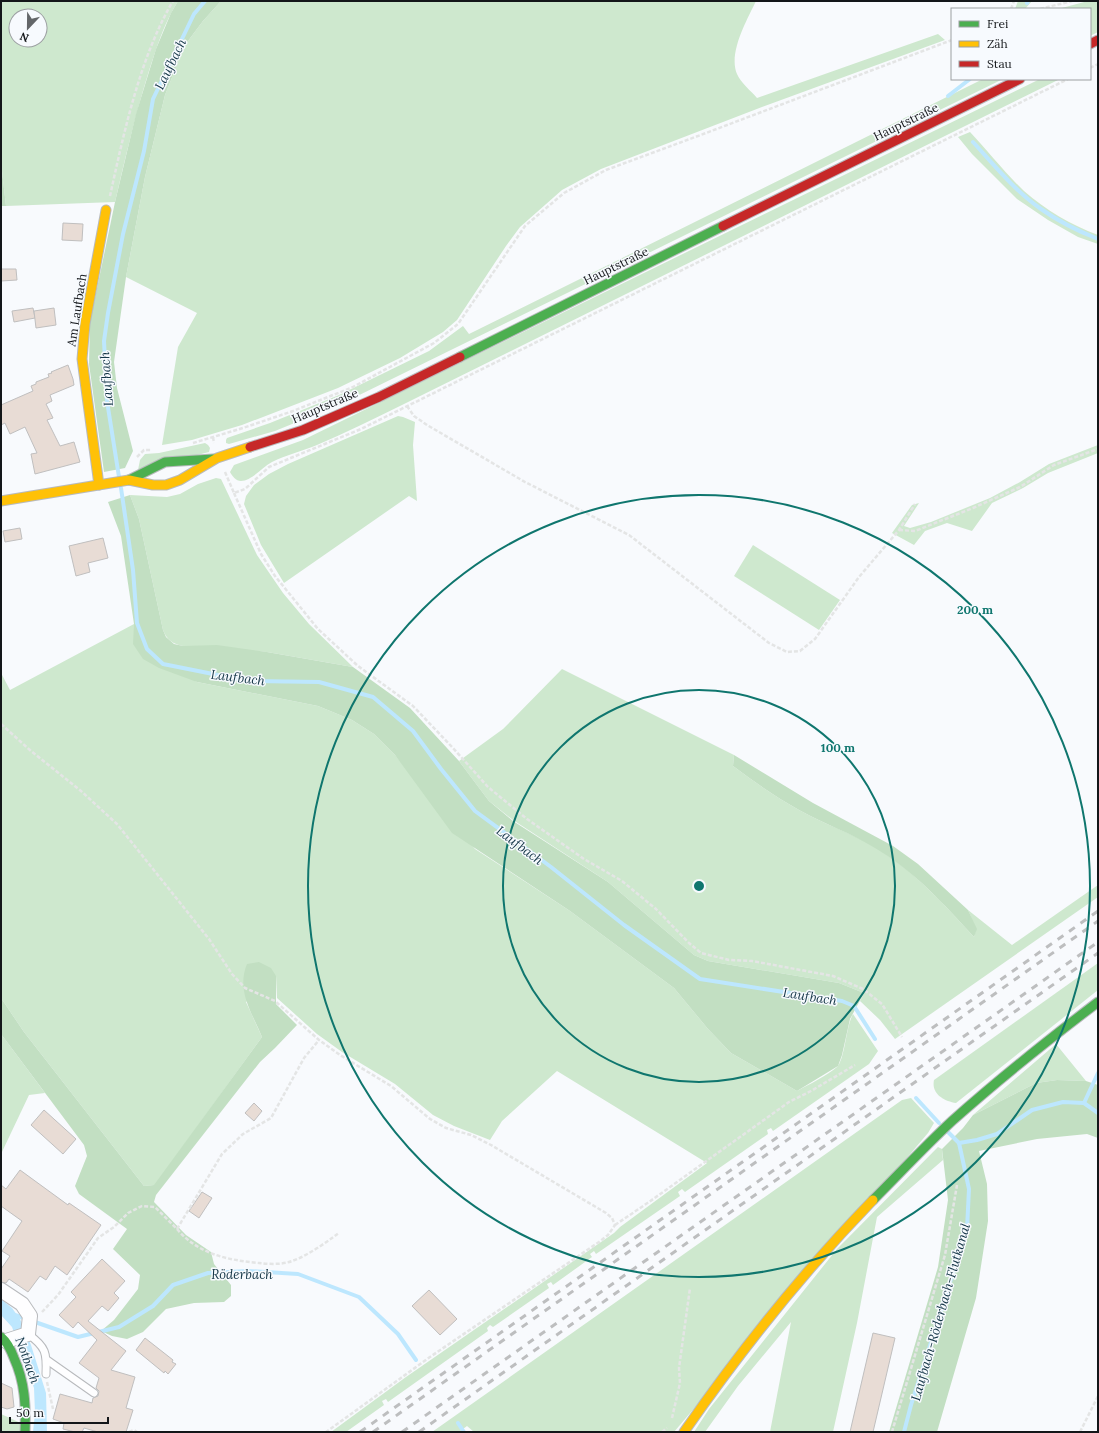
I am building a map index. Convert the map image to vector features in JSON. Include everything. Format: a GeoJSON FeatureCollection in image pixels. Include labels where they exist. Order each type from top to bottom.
{"type":"FeatureCollection","features":[{"type":"Feature","properties":{"kind":"street","name":"Hauptstraße"},"geometry":{"type":"LineString","coordinates":[[128,480],[153,485],[166,485],[180,480],[217,458],[303,430],[379,397],[1018,80]]}},
{"type":"Feature","properties":{"kind":"street","name":"Am Laufbach"},"geometry":{"type":"LineString","coordinates":[[99,485],[82,359],[85,324],[106,210]]}},
{"type":"Feature","properties":{"kind":"street","name":"Hauptstraße"},"geometry":{"type":"LineString","coordinates":[[1,501],[128,480],[165,462],[217,458]]}},
{"type":"Feature","properties":{"kind":"street"},"geometry":{"type":"LineString","coordinates":[[684,1432],[698,1410],[765,1323],[822,1254],[867,1206],[960,1114],[1045,1043],[1098,1002]]}},
{"type":"Feature","properties":{"kind":"street"},"geometry":{"type":"LineString","coordinates":[[1,1290],[22,1304],[30,1316],[28,1334],[7,1339],[24,1382],[26,1404],[24,1432]]}},
{"type":"Feature","properties":{"kind":"lane"},"geometry":{"type":"LineString","coordinates":[[28,1334],[41,1344],[46,1360],[46,1374]]}},
{"type":"Feature","properties":{"kind":"lane"},"geometry":{"type":"LineString","coordinates":[[46,1360],[94,1393]]}},
{"type":"Feature","properties":{"kind":"path"},"geometry":{"type":"LineString","coordinates":[[106,210],[137,89],[162,19],[173,1]]}},
{"type":"Feature","properties":{"kind":"path"},"geometry":{"type":"LineString","coordinates":[[1044,8],[1072,1]]}},
{"type":"Feature","properties":{"kind":"path"},"geometry":{"type":"LineString","coordinates":[[186,444],[286,414],[353,387],[434,343],[458,324],[524,226],[564,193],[606,170],[951,40]]}},
{"type":"Feature","properties":{"kind":"path"},"geometry":{"type":"LineString","coordinates":[[234,493],[245,489],[269,467],[340,439],[1066,80]]}},
{"type":"Feature","properties":{"kind":"path"},"geometry":{"type":"LineString","coordinates":[[407,406],[414,416],[427,425],[525,482],[629,535],[769,643],[787,652],[800,651],[815,639],[859,577],[899,530],[915,504]]}},
{"type":"Feature","properties":{"kind":"path"},"geometry":{"type":"LineString","coordinates":[[899,530],[915,531],[973,508],[1020,487],[1054,465],[1098,449]]}},
{"type":"Feature","properties":{"kind":"path"},"geometry":{"type":"LineString","coordinates":[[128,480],[138,456],[144,450],[152,450]]}},
{"type":"Feature","properties":{"kind":"path"},"geometry":{"type":"LineString","coordinates":[[224,471],[261,554],[275,576],[318,629],[358,666],[413,706],[488,788],[527,819],[572,850],[622,881],[656,909],[689,943],[701,953],[729,960],[752,961],[833,976],[864,989],[882,1004],[902,1037]]}},
{"type":"Feature","properties":{"kind":"path"},"geometry":{"type":"LineString","coordinates":[[1,724],[31,751],[81,791],[117,824],[209,939],[232,974],[245,988],[275,1001],[319,1040],[391,1086],[430,1119],[446,1128],[471,1135],[491,1145],[606,1212],[612,1218],[615,1225]]}},
{"type":"Feature","properties":{"kind":"path"},"geometry":{"type":"LineString","coordinates":[[177,1229],[222,1154],[243,1134],[270,1118],[304,1058],[319,1040]]}},
{"type":"Feature","properties":{"kind":"path"},"geometry":{"type":"LineString","coordinates":[[326,1432],[430,1357],[599,1242],[608,1235],[615,1225],[789,1102],[855,1065]]}},
{"type":"Feature","properties":{"kind":"path"},"geometry":{"type":"LineString","coordinates":[[892,1432],[945,1255],[957,1185]]}},
{"type":"Feature","properties":{"kind":"path"},"geometry":{"type":"LineString","coordinates":[[30,1316],[41,1313],[48,1306],[98,1238],[114,1227],[128,1213],[142,1206],[155,1207],[184,1237],[196,1247],[213,1255],[232,1260],[272,1264],[292,1262],[339,1233]]}},
{"type":"Feature","properties":{"kind":"path"},"geometry":{"type":"LineString","coordinates":[[662,1432],[666,1429],[672,1419],[680,1383],[679,1368],[690,1288]]}},
{"type":"Feature","properties":{"kind":"path"},"geometry":{"type":"LineString","coordinates":[[46,1374],[52,1409]]}},
{"type":"Feature","properties":{"kind":"path"},"geometry":{"type":"LineString","coordinates":[[1080,1432],[1098,1396]]}},
{"type":"Feature","properties":{"kind":"path"},"geometry":{"type":"LineString","coordinates":[[129,1432],[134,1430],[137,1432]]}},
{"type":"Feature","properties":{"kind":"green space"},"geometry":{"type":"Polygon","coordinates":[[[1,1],[178,1],[164,27],[148,74],[134,122],[115,202],[6,206],[1,162],[1,1]]]}},
{"type":"Feature","properties":{"kind":"green space"},"geometry":{"type":"Polygon","coordinates":[[[178,1],[221,1],[203,21],[185,45],[165,95],[145,177],[126,277],[114,362],[117,388],[133,451],[125,468],[104,472],[89,364],[90,322],[115,202],[136,114],[156,49],[171,13],[178,1]]]}},
{"type":"Feature","properties":{"kind":"green space"},"geometry":{"type":"Polygon","coordinates":[[[221,1],[756,1],[740,37],[735,56],[735,66],[737,74],[741,80],[757,98],[938,34],[945,40],[762,107],[601,169],[562,190],[520,227],[457,320],[443,332],[400,358],[338,388],[242,425],[192,440],[162,445],[178,347],[197,313],[126,277],[145,177],[165,95],[185,45],[203,21],[221,1]]]}},
{"type":"Feature","properties":{"kind":"green space"},"geometry":{"type":"Polygon","coordinates":[[[1018,1],[1032,1],[1026,8],[1015,8],[1018,1]]]}},
{"type":"Feature","properties":{"kind":"green space"},"geometry":{"type":"Polygon","coordinates":[[[1088,1],[1098,1],[1098,32],[1091,36],[1091,8],[1062,8],[1088,1]]]}},
{"type":"Feature","properties":{"kind":"green space"},"geometry":{"type":"Polygon","coordinates":[[[981,80],[1001,80],[341,404],[275,431],[229,444],[226,443],[227,438],[270,423],[339,395],[429,351],[463,326],[469,334],[981,80]]]}},
{"type":"Feature","properties":{"kind":"green space"},"geometry":{"type":"Polygon","coordinates":[[[1038,80],[1058,80],[359,426],[272,462],[249,479],[239,481],[234,478],[230,472],[234,465],[303,440],[1038,80]]]}},
{"type":"Feature","properties":{"kind":"green space"},"geometry":{"type":"Polygon","coordinates":[[[970,132],[1024,191],[1059,216],[1078,227],[1098,235],[1098,244],[1078,237],[1048,220],[1017,199],[972,154],[958,137],[970,132]]]}},
{"type":"Feature","properties":{"kind":"green space"},"geometry":{"type":"Polygon","coordinates":[[[1,162],[6,206],[1,206],[1,162]]]}},
{"type":"Feature","properties":{"kind":"green space"},"geometry":{"type":"Polygon","coordinates":[[[398,416],[415,422],[413,445],[417,501],[409,496],[284,583],[261,545],[244,504],[246,496],[254,485],[269,474],[288,464],[398,416]]]}},
{"type":"Feature","properties":{"kind":"green space"},"geometry":{"type":"Polygon","coordinates":[[[205,443],[210,448],[209,452],[138,470],[140,460],[145,454],[159,453],[205,443]]]}},
{"type":"Feature","properties":{"kind":"green space"},"geometry":{"type":"Polygon","coordinates":[[[1098,445],[1098,453],[1048,473],[1023,488],[992,503],[972,531],[947,523],[925,531],[914,545],[892,533],[912,505],[919,503],[904,526],[910,528],[931,522],[990,498],[1049,464],[1098,445]]]}},
{"type":"Feature","properties":{"kind":"green space"},"geometry":{"type":"Polygon","coordinates":[[[216,478],[221,479],[257,555],[283,593],[309,624],[353,667],[267,652],[183,646],[173,643],[168,639],[163,630],[139,519],[130,495],[167,497],[180,494],[198,484],[216,478]]]}},
{"type":"Feature","properties":{"kind":"green space"},"geometry":{"type":"Polygon","coordinates":[[[130,495],[139,519],[163,630],[166,637],[174,644],[183,646],[217,645],[353,667],[410,708],[459,761],[489,801],[513,821],[608,882],[694,955],[708,961],[839,983],[864,993],[850,1019],[838,1066],[797,1091],[731,1053],[708,1029],[674,988],[570,911],[452,833],[395,755],[374,734],[352,720],[318,706],[197,682],[159,668],[143,659],[133,644],[134,624],[121,536],[108,502],[130,495]]]}},
{"type":"Feature","properties":{"kind":"green space"},"geometry":{"type":"Polygon","coordinates":[[[753,545],[840,600],[819,630],[734,576],[753,545]]]}},
{"type":"Feature","properties":{"kind":"green space"},"geometry":{"type":"Polygon","coordinates":[[[134,624],[134,644],[197,682],[318,706],[352,720],[374,734],[395,755],[475,849],[570,911],[674,988],[708,1029],[731,1053],[797,1091],[823,1077],[840,1063],[853,1014],[878,1051],[869,1064],[773,1131],[771,1128],[767,1130],[768,1134],[685,1192],[682,1189],[678,1192],[680,1196],[596,1254],[594,1251],[590,1254],[592,1257],[553,1285],[551,1282],[547,1284],[549,1288],[493,1327],[490,1325],[487,1328],[488,1331],[388,1402],[386,1399],[382,1401],[384,1405],[346,1432],[331,1432],[406,1377],[614,1233],[707,1163],[557,1071],[502,1121],[490,1140],[454,1126],[433,1115],[395,1084],[342,1052],[317,1034],[277,998],[276,976],[246,1002],[262,1037],[155,1185],[144,1186],[24,1032],[1,998],[1,673],[10,690],[134,624]]]}},
{"type":"Feature","properties":{"kind":"green space"},"geometry":{"type":"Polygon","coordinates":[[[562,669],[734,755],[733,766],[765,789],[808,815],[857,837],[889,856],[916,877],[940,900],[974,937],[976,929],[968,910],[1012,945],[1098,885],[1098,897],[895,1039],[880,1020],[860,1001],[864,993],[839,983],[708,961],[694,955],[608,882],[513,820],[489,801],[459,761],[503,729],[562,669]]]}},
{"type":"Feature","properties":{"kind":"green space"},"geometry":{"type":"Polygon","coordinates":[[[734,755],[813,803],[893,846],[918,864],[968,910],[977,929],[974,937],[940,900],[903,867],[866,843],[808,815],[765,789],[733,766],[734,755]]]}},
{"type":"Feature","properties":{"kind":"green space"},"geometry":{"type":"Polygon","coordinates":[[[259,962],[271,968],[276,976],[276,1004],[297,1025],[260,1062],[156,1195],[154,1202],[186,1235],[211,1252],[214,1264],[231,1285],[231,1296],[224,1302],[194,1303],[166,1309],[143,1332],[127,1339],[112,1336],[101,1331],[114,1320],[138,1289],[140,1275],[113,1249],[127,1229],[79,1194],[75,1186],[87,1156],[84,1145],[1,1034],[1,998],[24,1032],[144,1186],[154,1185],[262,1037],[250,1010],[244,992],[243,983],[247,964],[259,962]]]}},
{"type":"Feature","properties":{"kind":"green space"},"geometry":{"type":"Polygon","coordinates":[[[1098,963],[1098,990],[956,1103],[943,1099],[936,1093],[934,1089],[934,1080],[1098,963]]]}},
{"type":"Feature","properties":{"kind":"green space"},"geometry":{"type":"Polygon","coordinates":[[[1,1034],[45,1093],[29,1095],[1,1154],[1,1034]]]}},
{"type":"Feature","properties":{"kind":"green space"},"geometry":{"type":"Polygon","coordinates":[[[1056,1044],[1086,1081],[1057,1080],[1036,1083],[973,1115],[1056,1044]]]}},
{"type":"Feature","properties":{"kind":"green space"},"geometry":{"type":"Polygon","coordinates":[[[1057,1080],[1086,1081],[1098,1085],[1098,1138],[1087,1134],[1037,1139],[979,1151],[987,1184],[988,1221],[976,1298],[937,1432],[889,1432],[938,1267],[948,1200],[942,1149],[963,1128],[973,1115],[1036,1083],[1057,1080]]]}},
{"type":"Feature","properties":{"kind":"green space"},"geometry":{"type":"Polygon","coordinates":[[[911,1098],[934,1123],[928,1133],[674,1432],[474,1432],[467,1426],[459,1432],[432,1432],[902,1100],[911,1098]]]}},
{"type":"Feature","properties":{"kind":"green space"},"geometry":{"type":"Polygon","coordinates":[[[938,1147],[942,1149],[943,1160],[877,1217],[857,1323],[833,1432],[770,1432],[791,1322],[738,1386],[705,1432],[694,1432],[709,1409],[837,1249],[938,1147]]]}},
{"type":"Feature","properties":{"kind":"green space"},"geometry":{"type":"Polygon","coordinates":[[[1,1414],[25,1425],[24,1432],[1,1432],[1,1414]]]}},
{"type":"Feature","properties":{"kind":"water","name":"Notbach"},"geometry":{"type":"Polygon","coordinates":[[[1,1299],[12,1308],[20,1319],[31,1345],[46,1393],[47,1432],[33,1432],[35,1413],[34,1388],[12,1327],[1,1315],[1,1299]]]}},
{"type":"Feature","properties":{"kind":"building"},"geometry":{"type":"Polygon","coordinates":[[[63,223],[83,224],[82,241],[62,240],[63,223]]]}},
{"type":"Feature","properties":{"kind":"building"},"geometry":{"type":"Polygon","coordinates":[[[1,269],[16,269],[17,280],[1,281],[1,269]]]}},
{"type":"Feature","properties":{"kind":"building"},"geometry":{"type":"Polygon","coordinates":[[[33,308],[35,318],[14,322],[12,311],[33,308]]]}},
{"type":"Feature","properties":{"kind":"building"},"geometry":{"type":"Polygon","coordinates":[[[54,308],[56,325],[36,328],[34,311],[54,308]]]}},
{"type":"Feature","properties":{"kind":"building"},"geometry":{"type":"Polygon","coordinates":[[[68,365],[74,385],[50,395],[52,401],[46,404],[53,418],[47,420],[60,446],[74,442],[80,462],[35,474],[31,454],[37,453],[25,427],[10,434],[5,423],[1,425],[1,405],[33,391],[31,386],[36,384],[36,382],[49,377],[48,374],[52,373],[51,372],[68,365]]]}},
{"type":"Feature","properties":{"kind":"building"},"geometry":{"type":"Polygon","coordinates":[[[20,528],[22,539],[5,542],[3,531],[20,528]]]}},
{"type":"Feature","properties":{"kind":"building"},"geometry":{"type":"Polygon","coordinates":[[[103,538],[108,558],[88,563],[90,572],[76,576],[69,546],[103,538]]]}},
{"type":"Feature","properties":{"kind":"building"},"geometry":{"type":"Polygon","coordinates":[[[254,1103],[262,1111],[254,1121],[245,1113],[254,1103]]]}},
{"type":"Feature","properties":{"kind":"building"},"geometry":{"type":"Polygon","coordinates":[[[44,1110],[76,1139],[63,1154],[31,1125],[44,1110]]]}},
{"type":"Feature","properties":{"kind":"building"},"geometry":{"type":"Polygon","coordinates":[[[20,1170],[68,1205],[69,1203],[101,1225],[67,1275],[55,1266],[46,1280],[40,1276],[28,1292],[9,1279],[6,1283],[1,1282],[1,1269],[10,1256],[2,1251],[22,1221],[1,1206],[1,1185],[6,1189],[20,1170]]]}},
{"type":"Feature","properties":{"kind":"building"},"geometry":{"type":"Polygon","coordinates":[[[202,1192],[212,1198],[199,1218],[189,1211],[202,1192]]]}},
{"type":"Feature","properties":{"kind":"building"},"geometry":{"type":"Polygon","coordinates":[[[102,1259],[125,1281],[114,1293],[119,1298],[108,1311],[102,1306],[88,1321],[126,1351],[111,1370],[135,1377],[126,1408],[133,1410],[126,1432],[98,1432],[84,1428],[82,1432],[75,1432],[63,1429],[64,1423],[53,1419],[60,1394],[92,1403],[93,1398],[98,1396],[99,1391],[96,1388],[99,1378],[79,1363],[97,1340],[78,1322],[73,1328],[59,1315],[76,1297],[71,1292],[102,1259]]]}},
{"type":"Feature","properties":{"kind":"building"},"geometry":{"type":"Polygon","coordinates":[[[429,1290],[457,1319],[440,1335],[412,1306],[429,1290]]]}},
{"type":"Feature","properties":{"kind":"building"},"geometry":{"type":"Polygon","coordinates":[[[873,1333],[895,1338],[873,1432],[850,1432],[873,1333]]]}},
{"type":"Feature","properties":{"kind":"building"},"geometry":{"type":"Polygon","coordinates":[[[145,1338],[176,1364],[168,1374],[165,1371],[164,1373],[136,1350],[145,1338]]]}},
{"type":"Feature","properties":{"kind":"building"},"geometry":{"type":"Polygon","coordinates":[[[1,1383],[12,1388],[14,1407],[7,1409],[1,1407],[1,1383]]]}},
{"type":"Feature","properties":{"kind":"waterway","name":"Laufbach"},"geometry":{"type":"LineString","coordinates":[[119,477],[107,401],[104,341],[108,313],[123,234],[144,151],[153,99],[194,14],[205,1]]}},
{"type":"Feature","properties":{"kind":"waterway"},"geometry":{"type":"LineString","coordinates":[[948,96],[969,80]]}},
{"type":"Feature","properties":{"kind":"waterway"},"geometry":{"type":"LineString","coordinates":[[973,142],[1005,177],[1031,202],[1061,222],[1098,239]]}},
{"type":"Feature","properties":{"kind":"waterway","name":"Laufbach"},"geometry":{"type":"LineString","coordinates":[[121,488],[133,570],[137,623],[147,649],[163,664],[248,681],[319,682],[373,697],[413,731],[475,811],[551,867],[624,925],[700,979],[842,1001],[854,1006],[875,1039]]}},
{"type":"Feature","properties":{"kind":"waterway"},"geometry":{"type":"LineString","coordinates":[[1084,1103],[1098,1073]]}},
{"type":"Feature","properties":{"kind":"waterway","name":"Laufbach"},"geometry":{"type":"LineString","coordinates":[[916,1098],[939,1123]]}},
{"type":"Feature","properties":{"kind":"waterway","name":"Laufbach"},"geometry":{"type":"LineString","coordinates":[[959,1143],[977,1140],[997,1134],[1032,1110],[1063,1102],[1084,1103],[1098,1113]]}},
{"type":"Feature","properties":{"kind":"waterway","name":"Laufbach"},"geometry":{"type":"LineString","coordinates":[[948,1132],[959,1143]]}},
{"type":"Feature","properties":{"kind":"waterway","name":"Laufbach-Röderbach-Flutkanal"},"geometry":{"type":"LineString","coordinates":[[904,1432],[911,1405],[967,1229],[969,1189],[959,1143]]}},
{"type":"Feature","properties":{"kind":"waterway","name":"Röderbach"},"geometry":{"type":"LineString","coordinates":[[15,1315],[78,1337],[119,1327],[153,1306],[173,1285],[208,1273],[248,1271],[298,1274],[359,1297],[398,1334],[416,1360]]}},
{"type":"Feature","properties":{"kind":"waterway","name":"Röderbach"},"geometry":{"type":"LineString","coordinates":[[458,1423],[464,1432]]}},
{"type":"Feature","properties":{"kind":"railway"},"geometry":{"type":"LineString","coordinates":[[360,1432],[1098,911]]}},
{"type":"Feature","properties":{"kind":"railway"},"geometry":{"type":"LineString","coordinates":[[373,1432],[1098,921]]}},
{"type":"Feature","properties":{"kind":"railway"},"geometry":{"type":"LineString","coordinates":[[402,1432],[1098,942]]}},
{"type":"Feature","properties":{"kind":"railway"},"geometry":{"type":"LineString","coordinates":[[419,1432],[1098,953]]}},
{"type":"Feature","properties":{"kind":"traffic: fast"},"geometry":{"type":"LineString","coordinates":[[460,357],[723,226]]}},
{"type":"Feature","properties":{"kind":"traffic: fast"},"geometry":{"type":"LineString","coordinates":[[129,480],[165,462],[213,459]]}},
{"type":"Feature","properties":{"kind":"traffic: fast"},"geometry":{"type":"LineString","coordinates":[[873,1200],[932,1140],[970,1105],[1024,1060],[1098,1002]]}},
{"type":"Feature","properties":{"kind":"traffic: fast"},"geometry":{"type":"LineString","coordinates":[[1,1337],[10,1349],[18,1367],[23,1385],[25,1403],[25,1432]]}},
{"type":"Feature","properties":{"kind":"traffic: slow"},"geometry":{"type":"LineString","coordinates":[[99,485],[82,359],[85,324],[106,210]]}},
{"type":"Feature","properties":{"kind":"traffic: slow"},"geometry":{"type":"LineString","coordinates":[[1,501],[129,480],[153,485],[166,485],[180,480],[217,458],[250,447]]}},
{"type":"Feature","properties":{"kind":"traffic: slow"},"geometry":{"type":"LineString","coordinates":[[684,1432],[728,1371],[797,1283],[873,1200]]}},
{"type":"Feature","properties":{"kind":"traffic: jam"},"geometry":{"type":"LineString","coordinates":[[1091,44],[1098,40]]}},
{"type":"Feature","properties":{"kind":"traffic: jam"},"geometry":{"type":"LineString","coordinates":[[723,226],[1018,80]]}},
{"type":"Feature","properties":{"kind":"traffic: jam"},"geometry":{"type":"LineString","coordinates":[[250,447],[303,430],[379,397],[460,357]]}}]}
